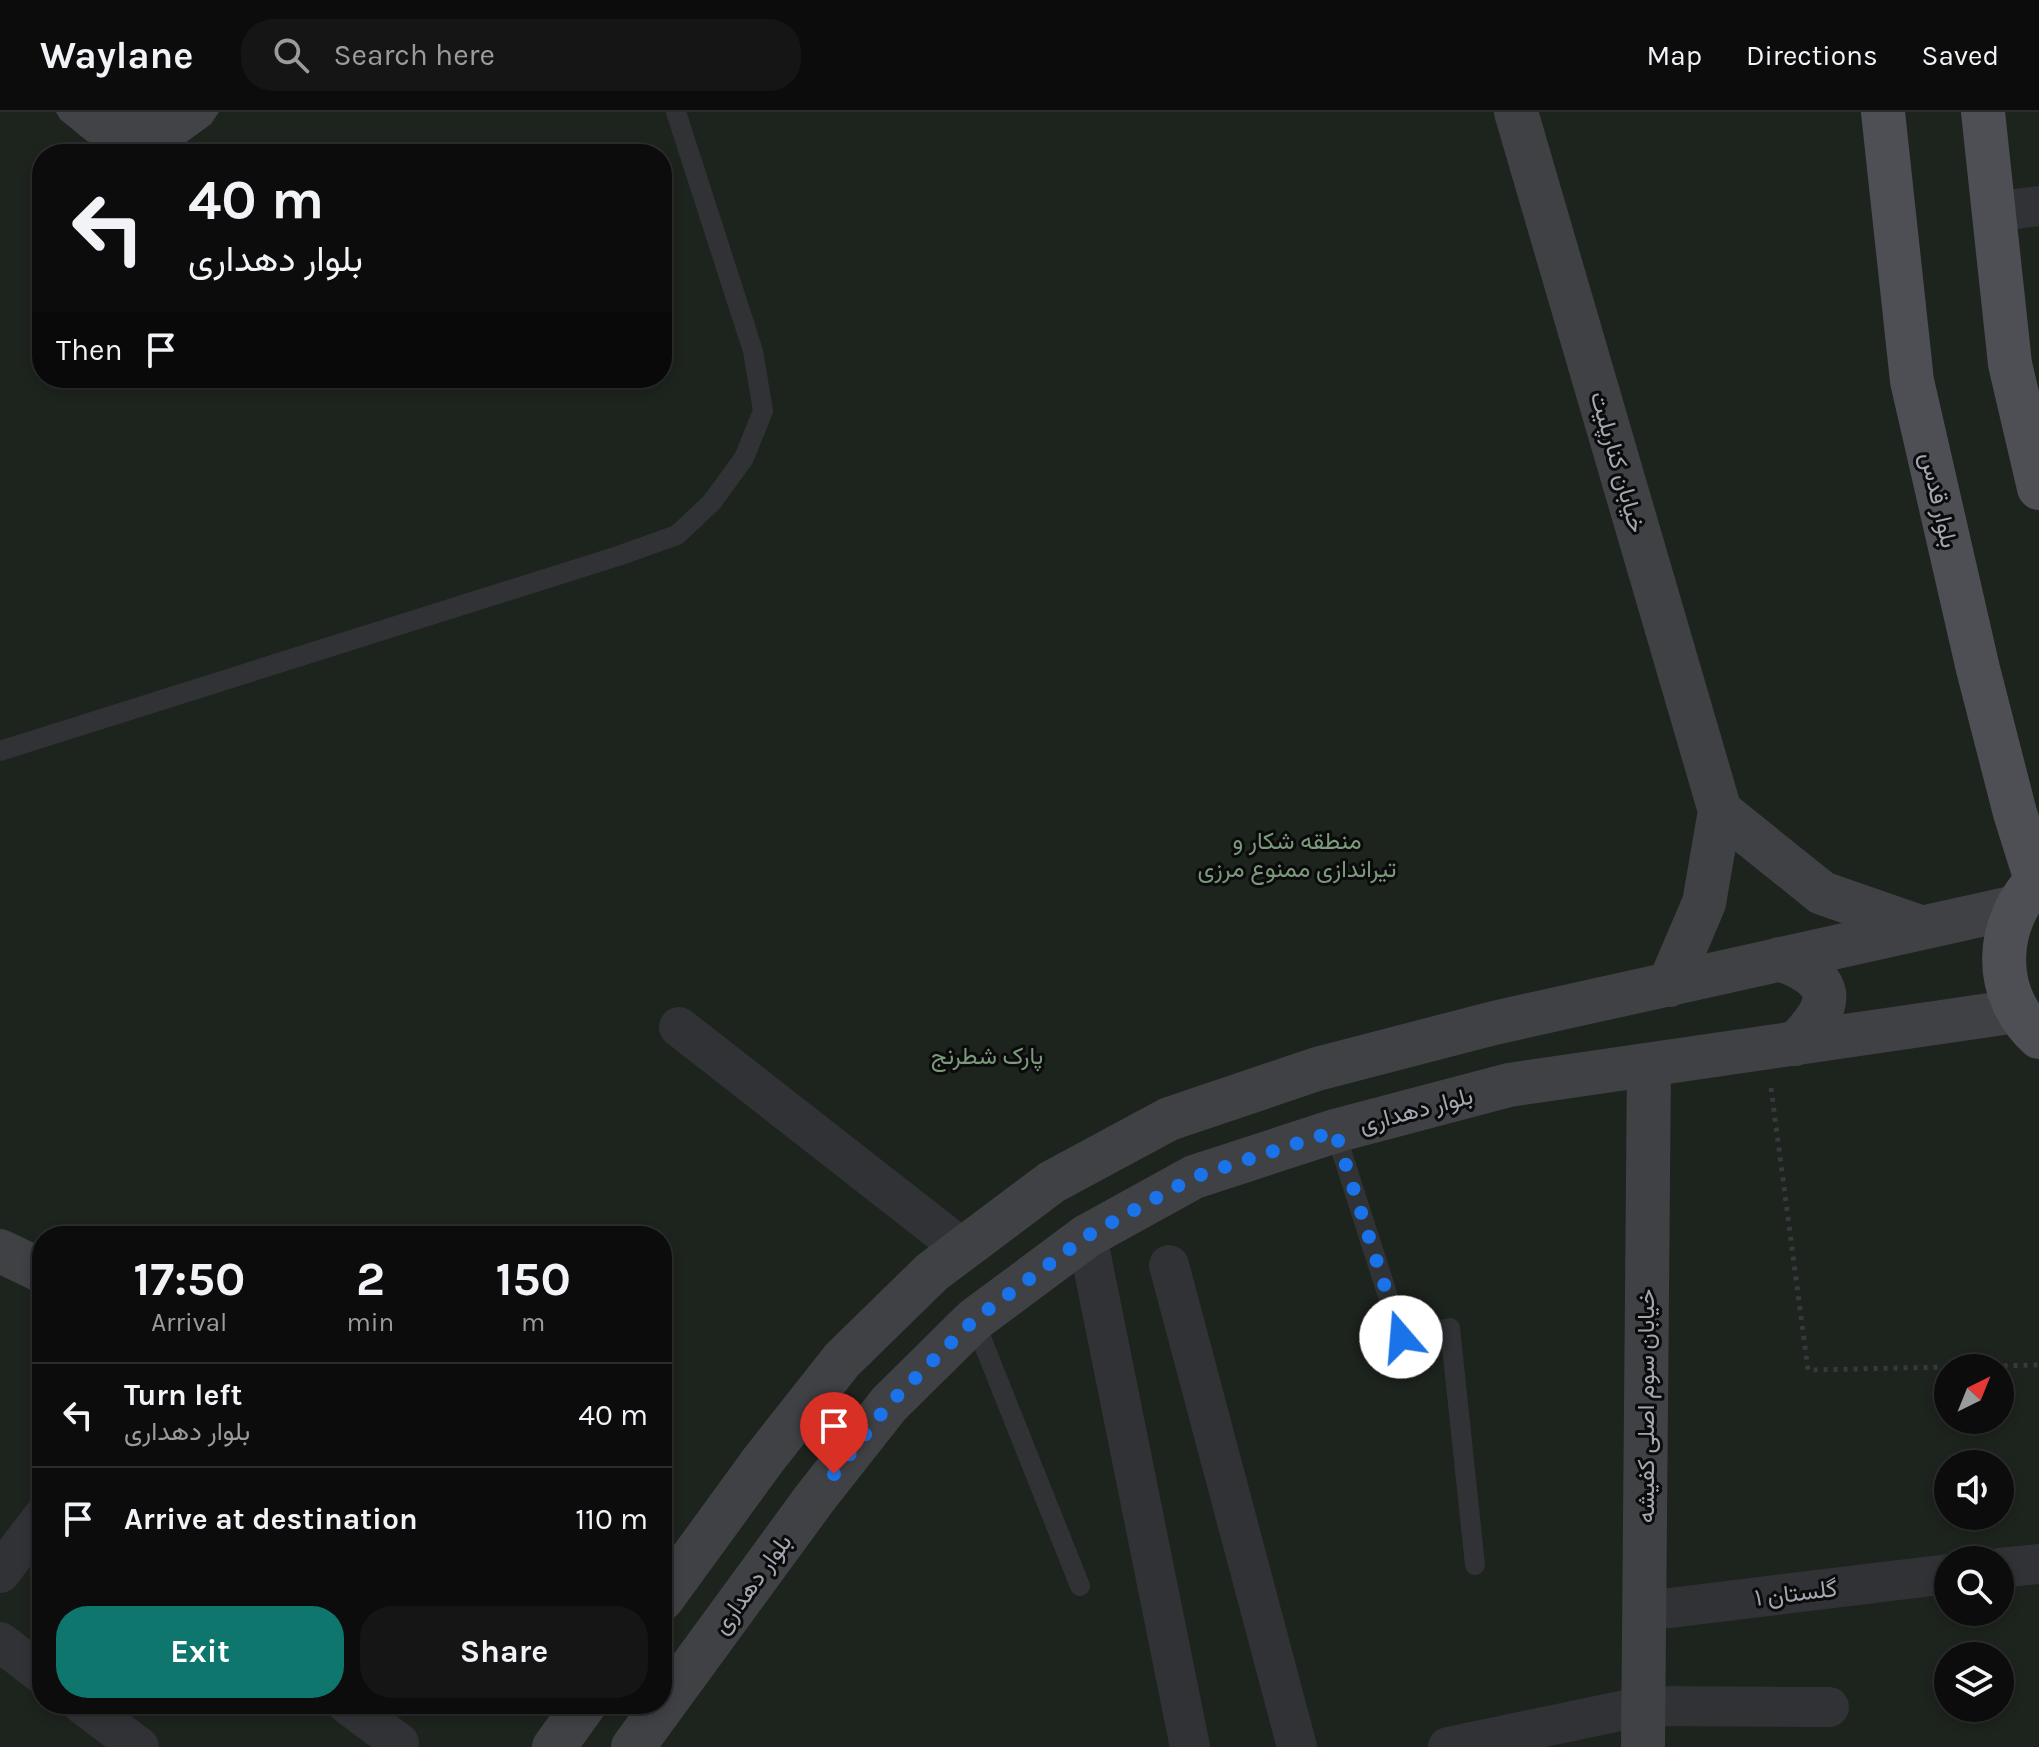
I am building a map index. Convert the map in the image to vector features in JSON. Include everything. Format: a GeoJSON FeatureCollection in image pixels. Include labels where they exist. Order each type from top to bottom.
{"type":"FeatureCollection","features":[{"type":"Feature","properties":{"kind":"main road","name":"خیابان کنارپلیت"},"geometry":{"type":"LineString","coordinates":[[1516,112],[1720,811],[1704,903],[1669,985]]}},
{"type":"Feature","properties":{"kind":"main road","name":"بلوار قدس"},"geometry":{"type":"LineString","coordinates":[[1883,112],[1912,381],[2031,889]]}},
{"type":"Feature","properties":{"kind":"main road"},"geometry":{"type":"LineString","coordinates":[[1983,112],[2010,364],[2039,488]]}},
{"type":"Feature","properties":{"kind":"main road"},"geometry":{"type":"LineString","coordinates":[[1720,811],[1822,893],[1920,927]]}},
{"type":"Feature","properties":{"kind":"main road"},"geometry":{"type":"LineString","coordinates":[[672,1585],[764,1459],[842,1360],[932,1272],[1052,1182],[1169,1119],[1331,1065],[1494,1023],[1920,927],[2031,889]]}},
{"type":"Feature","properties":{"kind":"main road"},"geometry":{"type":"LineString","coordinates":[[2028,1024],[2009,992],[2003,948],[2008,927],[2031,889]]}},
{"type":"Feature","properties":{"kind":"main road"},"geometry":{"type":"LineString","coordinates":[[1779,959],[1799,966],[1818,979],[1826,996],[1822,1012],[1812,1027],[1781,1046]]}},
{"type":"Feature","properties":{"kind":"main road","name":"بلوار دهداری"},"geometry":{"type":"LineString","coordinates":[[672,1694],[815,1498],[889,1404],[974,1320],[1087,1236],[1194,1177],[1335,1131],[1509,1085],[1781,1046],[2028,1024]]}},
{"type":"Feature","properties":{"kind":"main road","name":"خیابان سوم اصلی کفیشه"},"geometry":{"type":"LineString","coordinates":[[1644,1726],[1649,1065]]}},
{"type":"Feature","properties":{"kind":"main road"},"geometry":{"type":"LineString","coordinates":[[0,1251],[32,1266]]}},
{"type":"Feature","properties":{"kind":"main road"},"geometry":{"type":"LineString","coordinates":[[554,1747],[578,1714]]}},
{"type":"Feature","properties":{"kind":"main road","name":"بلوار دهداری"},"geometry":{"type":"LineString","coordinates":[[633,1747],[657,1714]]}},
{"type":"Feature","properties":{"kind":"street"},"geometry":{"type":"LineString","coordinates":[[1993,212],[2039,206]]}},
{"type":"Feature","properties":{"kind":"street"},"geometry":{"type":"LineString","coordinates":[[679,1027],[963,1249]]}},
{"type":"Feature","properties":{"kind":"street"},"geometry":{"type":"LineString","coordinates":[[1087,1236],[1190,1747]]}},
{"type":"Feature","properties":{"kind":"street"},"geometry":{"type":"LineString","coordinates":[[1169,1265],[1297,1747]]}},
{"type":"Feature","properties":{"kind":"street"},"geometry":{"type":"LineString","coordinates":[[0,1573],[32,1531]]}},
{"type":"Feature","properties":{"kind":"street"},"geometry":{"type":"LineString","coordinates":[[2014,1567],[2039,1564]]}},
{"type":"Feature","properties":{"kind":"street","name":"گلستان ۱"},"geometry":{"type":"LineString","coordinates":[[1645,1611],[1934,1576]]}},
{"type":"Feature","properties":{"kind":"street"},"geometry":{"type":"LineString","coordinates":[[0,1642],[32,1666]]}},
{"type":"Feature","properties":{"kind":"street"},"geometry":{"type":"LineString","coordinates":[[1448,1747],[1829,1707]]}},
{"type":"Feature","properties":{"kind":"street"},"geometry":{"type":"LineString","coordinates":[[95,1714],[139,1747]]}},
{"type":"Feature","properties":{"kind":"street"},"geometry":{"type":"LineString","coordinates":[[360,1714],[399,1743]]}},
{"type":"Feature","properties":{"kind":"lane"},"geometry":{"type":"LineString","coordinates":[[0,751],[618,556],[677,535],[712,502],[744,458],[763,411],[753,351],[676,112]]}},
{"type":"Feature","properties":{"kind":"lane"},"geometry":{"type":"LineString","coordinates":[[1335,1131],[1401,1337],[1450,1328],[1475,1565]]}},
{"type":"Feature","properties":{"kind":"lane"},"geometry":{"type":"LineString","coordinates":[[974,1320],[1080,1586]]}},
{"type":"Feature","properties":{"kind":"path"},"geometry":{"type":"LineString","coordinates":[[1781,1046],[1808,1370],[2039,1365]]}},
{"type":"Feature","properties":{"kind":"green space","name":"منطقه شکار و تیراندازی ممنوع مرزی"},"geometry":{"type":"Polygon","coordinates":[[[0,112],[2039,112],[2039,1747],[0,1747],[0,112]]]}},
{"type":"Feature","properties":{"kind":"building"},"geometry":{"type":"Polygon","coordinates":[[[56,112],[219,112],[211,124],[182,144],[95,144],[60,119],[56,112]]]}},
{"type":"Feature","properties":{"kind":"route"},"geometry":{"type":"LineString","coordinates":[[834,1474],[889,1404],[974,1320],[1087,1236],[1194,1177],[1335,1131],[1401,1337]]}},
{"type":"Feature","properties":{"kind":"park label","name":"پارک شطرنج"},"geometry":{"type":"Point","coordinates":[987,1056]}}]}
